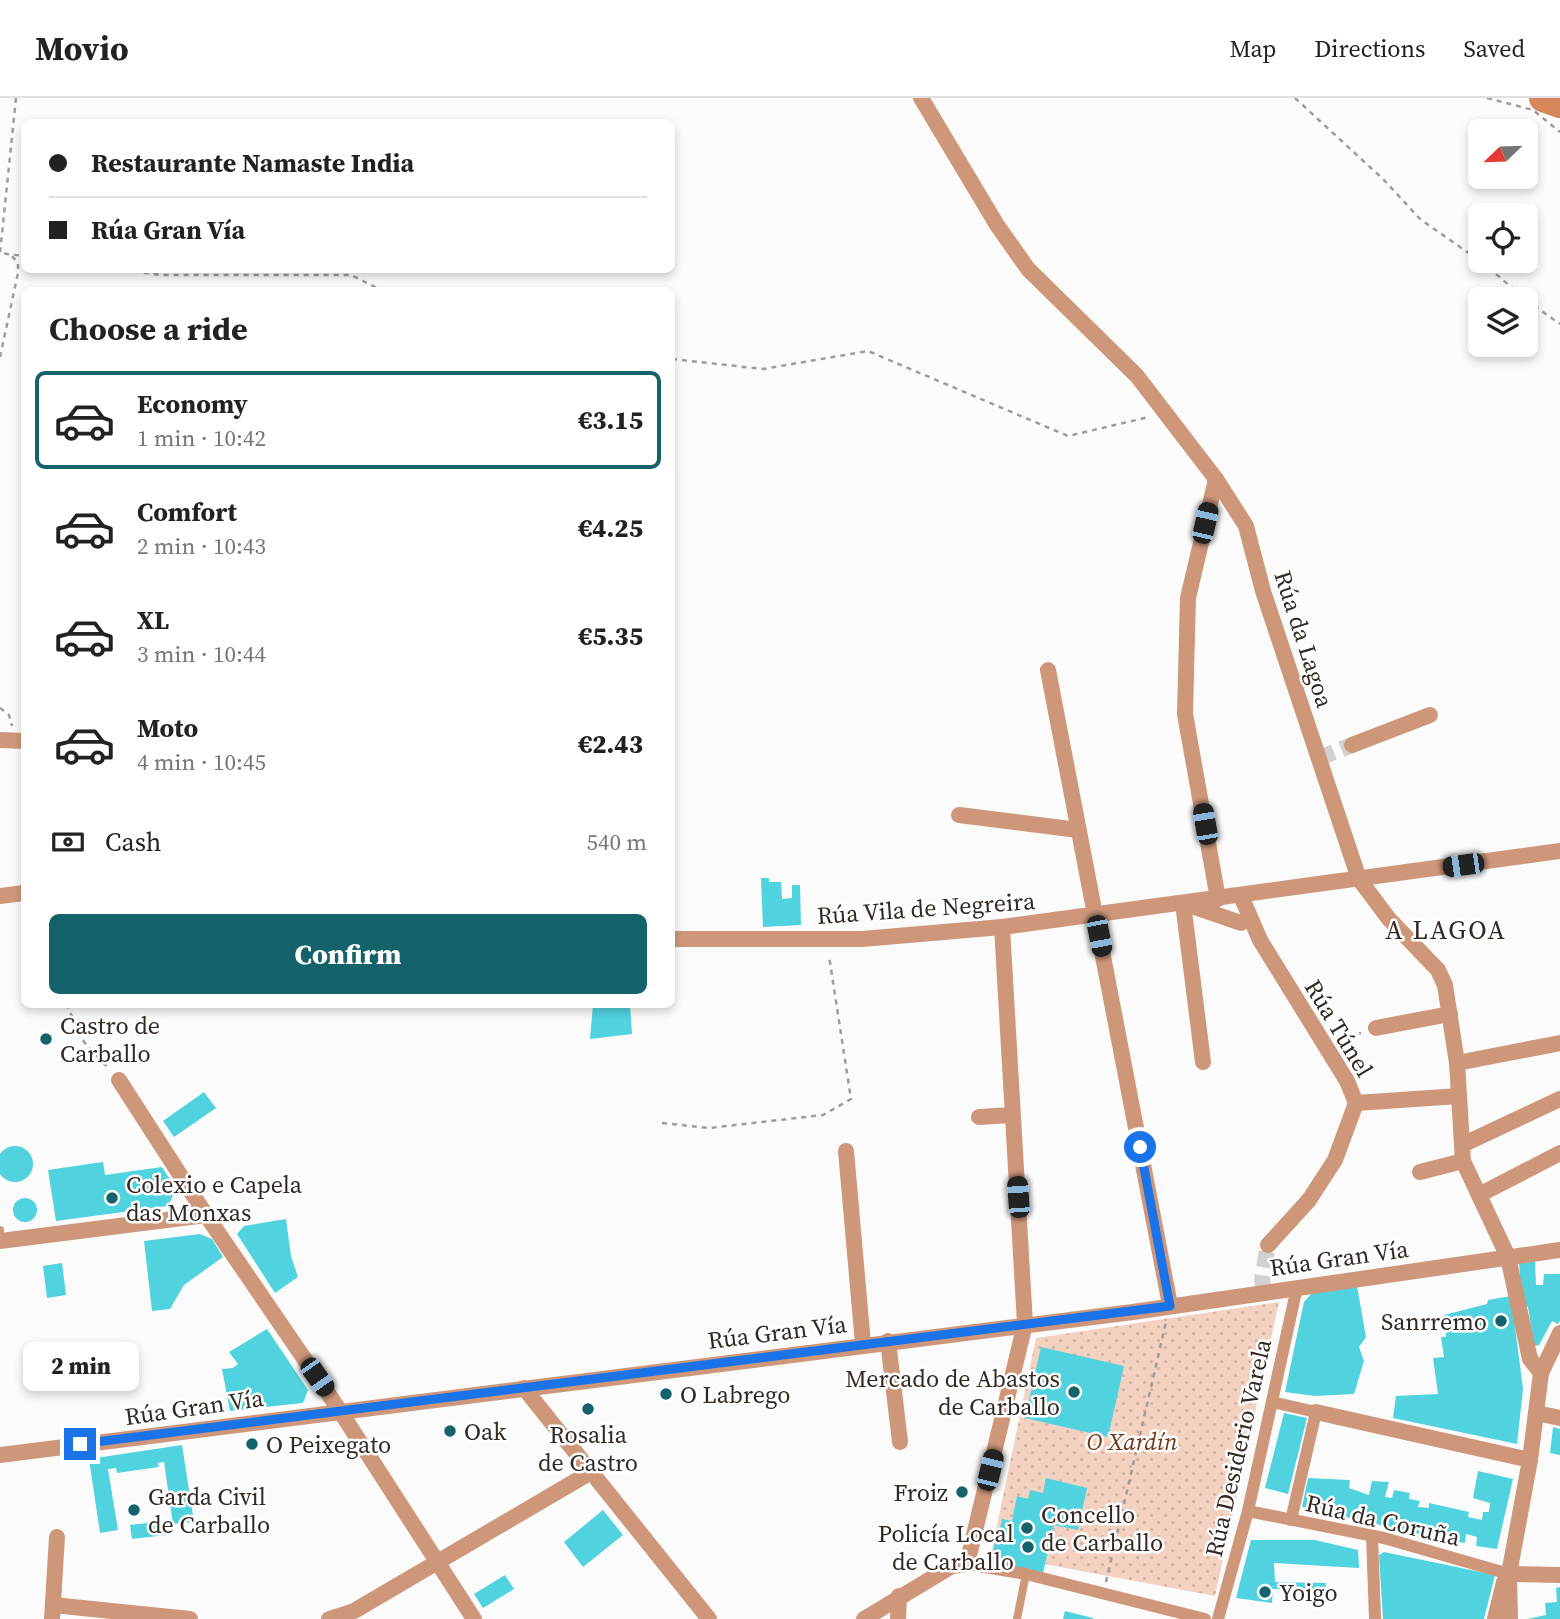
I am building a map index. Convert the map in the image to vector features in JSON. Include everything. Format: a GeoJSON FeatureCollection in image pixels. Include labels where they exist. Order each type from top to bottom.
{"type":"FeatureCollection","features":[{"type":"Feature","properties":{"kind":"street","name":"Rúa da Lagoa"},"geometry":{"type":"LineString","coordinates":[[921,98],[997,225],[1028,269],[1137,376],[1216,479],[1246,526],[1263,591],[1359,880],[1389,919],[1438,970],[1450,1014],[1457,1063],[1463,1153],[1508,1257],[1530,1359],[1541,1373]]}},
{"type":"Feature","properties":{"kind":"street","name":"Rúa Túnel"},"geometry":{"type":"LineString","coordinates":[[1216,479],[1188,598],[1185,714],[1230,898],[1324,1045],[1356,1103],[1335,1160],[1309,1200],[1268,1245]]}},
{"type":"Feature","properties":{"kind":"street"},"geometry":{"type":"LineString","coordinates":[[1048,670],[1170,1306]]}},
{"type":"Feature","properties":{"kind":"street"},"geometry":{"type":"LineString","coordinates":[[1352,745],[1430,715]]}},
{"type":"Feature","properties":{"kind":"street"},"geometry":{"type":"LineString","coordinates":[[959,815],[1079,830]]}},
{"type":"Feature","properties":{"kind":"street","name":"Rúa Vila de Negreira"},"geometry":{"type":"LineString","coordinates":[[675,939],[827,940],[1002,927],[1560,851]]}},
{"type":"Feature","properties":{"kind":"street"},"geometry":{"type":"LineString","coordinates":[[0,896],[21,892]]}},
{"type":"Feature","properties":{"kind":"street"},"geometry":{"type":"LineString","coordinates":[[1252,931],[1262,902],[1269,892]]}},
{"type":"Feature","properties":{"kind":"street","name":"Rúa Vila de Negreira"},"geometry":{"type":"LineString","coordinates":[[1183,904],[1252,931]]}},
{"type":"Feature","properties":{"kind":"street"},"geometry":{"type":"LineString","coordinates":[[1183,904],[1203,1062]]}},
{"type":"Feature","properties":{"kind":"street"},"geometry":{"type":"LineString","coordinates":[[1186,924],[1202,910]]}},
{"type":"Feature","properties":{"kind":"street"},"geometry":{"type":"LineString","coordinates":[[967,1564],[1025,1324],[1002,927]]}},
{"type":"Feature","properties":{"kind":"street"},"geometry":{"type":"LineString","coordinates":[[1376,1028],[1450,1014]]}},
{"type":"Feature","properties":{"kind":"street"},"geometry":{"type":"LineString","coordinates":[[1457,1063],[1560,1043]]}},
{"type":"Feature","properties":{"kind":"street"},"geometry":{"type":"LineString","coordinates":[[119,1080],[206,1215],[340,1411],[474,1619]]}},
{"type":"Feature","properties":{"kind":"street"},"geometry":{"type":"LineString","coordinates":[[1356,1103],[1459,1096]]}},
{"type":"Feature","properties":{"kind":"street"},"geometry":{"type":"LineString","coordinates":[[1420,1172],[1463,1153],[1560,1099]]}},
{"type":"Feature","properties":{"kind":"street"},"geometry":{"type":"LineString","coordinates":[[979,1117],[1012,1115]]}},
{"type":"Feature","properties":{"kind":"street"},"geometry":{"type":"LineString","coordinates":[[846,1152],[863,1344]]}},
{"type":"Feature","properties":{"kind":"street"},"geometry":{"type":"LineString","coordinates":[[1479,1195],[1560,1153]]}},
{"type":"Feature","properties":{"kind":"street"},"geometry":{"type":"LineString","coordinates":[[0,1241],[206,1215]]}},
{"type":"Feature","properties":{"kind":"street","name":"Rúa Gran Vía"},"geometry":{"type":"LineString","coordinates":[[0,1455],[1170,1306],[1560,1250]]}},
{"type":"Feature","properties":{"kind":"street","name":"Rúa Desiderio Varela"},"geometry":{"type":"LineString","coordinates":[[1218,1619],[1248,1511],[1297,1287]]}},
{"type":"Feature","properties":{"kind":"street"},"geometry":{"type":"LineString","coordinates":[[1510,1619],[1509,1574],[1530,1460],[1541,1373],[1560,1333]]}},
{"type":"Feature","properties":{"kind":"street"},"geometry":{"type":"LineString","coordinates":[[888,1341],[900,1442]]}},
{"type":"Feature","properties":{"kind":"street"},"geometry":{"type":"LineString","coordinates":[[524,1388],[709,1619]]}},
{"type":"Feature","properties":{"kind":"street"},"geometry":{"type":"LineString","coordinates":[[1272,1402],[1530,1460]]}},
{"type":"Feature","properties":{"kind":"street"},"geometry":{"type":"LineString","coordinates":[[1291,1520],[1316,1412]]}},
{"type":"Feature","properties":{"kind":"street"},"geometry":{"type":"LineString","coordinates":[[1536,1413],[1560,1418]]}},
{"type":"Feature","properties":{"kind":"street"},"geometry":{"type":"LineString","coordinates":[[330,1619],[354,1611],[591,1472]]}},
{"type":"Feature","properties":{"kind":"street","name":"Rúa da Coruña"},"geometry":{"type":"LineString","coordinates":[[1248,1511],[1371,1536],[1509,1574]]}},
{"type":"Feature","properties":{"kind":"street"},"geometry":{"type":"LineString","coordinates":[[1371,1536],[1375,1619]]}},
{"type":"Feature","properties":{"kind":"street"},"geometry":{"type":"LineString","coordinates":[[57,1537],[53,1612],[190,1619]]}},
{"type":"Feature","properties":{"kind":"street"},"geometry":{"type":"LineString","coordinates":[[864,1619],[952,1566],[967,1564],[1026,1574],[1205,1619]]}},
{"type":"Feature","properties":{"kind":"street"},"geometry":{"type":"LineString","coordinates":[[1509,1574],[1560,1575]]}},
{"type":"Feature","properties":{"kind":"street"},"geometry":{"type":"LineString","coordinates":[[1495,1619],[1500,1589],[1509,1574]]}},
{"type":"Feature","properties":{"kind":"street"},"geometry":{"type":"LineString","coordinates":[[898,1619],[899,1596]]}},
{"type":"Feature","properties":{"kind":"lane"},"geometry":{"type":"LineString","coordinates":[[1017,1619],[1026,1574]]}},
{"type":"Feature","properties":{"kind":"path"},"geometry":{"type":"LineString","coordinates":[[16,98],[0,253],[21,256]]}},
{"type":"Feature","properties":{"kind":"path"},"geometry":{"type":"LineString","coordinates":[[1295,98],[1384,180],[1420,219],[1468,252]]}},
{"type":"Feature","properties":{"kind":"path"},"geometry":{"type":"LineString","coordinates":[[1487,98],[1533,110],[1560,132]]}},
{"type":"Feature","properties":{"kind":"path"},"geometry":{"type":"LineString","coordinates":[[0,357],[18,273],[18,263],[10,254]]}},
{"type":"Feature","properties":{"kind":"path"},"geometry":{"type":"LineString","coordinates":[[146,273],[351,275],[375,287]]}},
{"type":"Feature","properties":{"kind":"path"},"geometry":{"type":"LineString","coordinates":[[1495,273],[1510,287]]}},
{"type":"Feature","properties":{"kind":"path"},"geometry":{"type":"LineString","coordinates":[[1538,309],[1560,324]]}},
{"type":"Feature","properties":{"kind":"path"},"geometry":{"type":"LineString","coordinates":[[675,359],[763,369],[868,351],[1068,436],[1166,414]]}},
{"type":"Feature","properties":{"kind":"path"},"geometry":{"type":"LineString","coordinates":[[0,708],[9,715],[12,740]]}},
{"type":"Feature","properties":{"kind":"path"},"geometry":{"type":"LineString","coordinates":[[662,1123],[709,1128],[823,1115],[851,1099],[827,940]]}},
{"type":"Feature","properties":{"kind":"path"},"geometry":{"type":"LineString","coordinates":[[68,1008],[84,1042],[119,1080]]}},
{"type":"Feature","properties":{"kind":"path"},"geometry":{"type":"LineString","coordinates":[[1324,1045],[1376,1028]]}},
{"type":"Feature","properties":{"kind":"path"},"geometry":{"type":"LineString","coordinates":[[1103,1593],[1170,1306]]}},
{"type":"Feature","properties":{"kind":"green space","name":"O Xardín"},"geometry":{"type":"Polygon","coordinates":[[[1279,1302],[1215,1596],[991,1554],[1036,1338],[1279,1302]]]}},
{"type":"Feature","properties":{"kind":"building"},"geometry":{"type":"Polygon","coordinates":[[[761,878],[769,878],[769,882],[781,882],[782,899],[792,898],[792,885],[800,885],[801,925],[763,927],[761,878]]]}},
{"type":"Feature","properties":{"kind":"building"},"geometry":{"type":"Polygon","coordinates":[[[593,1008],[630,1008],[632,1034],[590,1039],[593,1008]]]}},
{"type":"Feature","properties":{"kind":"building"},"geometry":{"type":"Polygon","coordinates":[[[204,1092],[216,1108],[174,1137],[163,1121],[204,1092]]]}},
{"type":"Feature","properties":{"kind":"building"},"geometry":{"type":"Polygon","coordinates":[[[8,1147],[22,1147],[32,1157],[32,1171],[22,1181],[8,1181],[-1,1172],[-1,1156],[8,1147]]]}},
{"type":"Feature","properties":{"kind":"building","name":"Colexio e Capela das Monxas"},"geometry":{"type":"Polygon","coordinates":[[[103,1162],[105,1175],[162,1167],[176,1189],[168,1206],[56,1221],[48,1170],[103,1162]]]}},
{"type":"Feature","properties":{"kind":"building"},"geometry":{"type":"Polygon","coordinates":[[[25,1198],[33,1202],[37,1210],[33,1218],[25,1222],[17,1218],[13,1210],[17,1202],[25,1198]]]}},
{"type":"Feature","properties":{"kind":"building"},"geometry":{"type":"Polygon","coordinates":[[[286,1219],[291,1256],[298,1277],[275,1293],[237,1234],[244,1226],[286,1219]]]}},
{"type":"Feature","properties":{"kind":"building"},"geometry":{"type":"Polygon","coordinates":[[[200,1234],[212,1239],[223,1257],[184,1285],[170,1309],[152,1311],[144,1241],[200,1234]]]}},
{"type":"Feature","properties":{"kind":"building"},"geometry":{"type":"Polygon","coordinates":[[[1535,1261],[1536,1285],[1543,1285],[1544,1274],[1560,1274],[1560,1321],[1558,1324],[1552,1321],[1539,1345],[1534,1346],[1528,1307],[1522,1305],[1519,1262],[1535,1261]]]}},
{"type":"Feature","properties":{"kind":"building"},"geometry":{"type":"Polygon","coordinates":[[[62,1263],[66,1295],[47,1298],[43,1266],[62,1263]]]}},
{"type":"Feature","properties":{"kind":"building"},"geometry":{"type":"Polygon","coordinates":[[[1357,1286],[1366,1337],[1359,1347],[1364,1361],[1354,1394],[1315,1396],[1285,1392],[1304,1302],[1313,1292],[1357,1286]]]}},
{"type":"Feature","properties":{"kind":"building"},"geometry":{"type":"Polygon","coordinates":[[[1511,1296],[1523,1389],[1517,1444],[1393,1418],[1396,1396],[1438,1394],[1433,1358],[1444,1357],[1441,1337],[1446,1337],[1444,1315],[1487,1304],[1488,1300],[1511,1296]]]}},
{"type":"Feature","properties":{"kind":"building"},"geometry":{"type":"Polygon","coordinates":[[[267,1329],[308,1390],[303,1403],[230,1411],[222,1369],[233,1368],[238,1364],[229,1352],[267,1329]]]}},
{"type":"Feature","properties":{"kind":"building","name":"Mercado de Abastos de Carballo"},"geometry":{"type":"Polygon","coordinates":[[[1041,1347],[1124,1366],[1108,1437],[1025,1418],[1041,1347]]]}},
{"type":"Feature","properties":{"kind":"building"},"geometry":{"type":"Polygon","coordinates":[[[1284,1413],[1307,1418],[1288,1494],[1265,1488],[1284,1413]]]}},
{"type":"Feature","properties":{"kind":"building"},"geometry":{"type":"Polygon","coordinates":[[[1553,1427],[1560,1429],[1560,1455],[1550,1453],[1553,1427]]]}},
{"type":"Feature","properties":{"kind":"building"},"geometry":{"type":"Polygon","coordinates":[[[182,1445],[194,1522],[173,1524],[164,1462],[158,1463],[159,1467],[117,1473],[116,1468],[108,1469],[118,1530],[100,1533],[89,1459],[182,1445]]]}},
{"type":"Feature","properties":{"kind":"building"},"geometry":{"type":"Polygon","coordinates":[[[1478,1471],[1513,1479],[1497,1549],[1476,1546],[1477,1537],[1466,1534],[1465,1543],[1302,1507],[1308,1478],[1350,1480],[1349,1488],[1369,1495],[1372,1481],[1389,1482],[1385,1497],[1392,1498],[1394,1490],[1410,1493],[1409,1499],[1420,1501],[1418,1507],[1429,1508],[1429,1503],[1469,1512],[1468,1517],[1482,1520],[1483,1512],[1489,1512],[1490,1503],[1473,1498],[1478,1471]]]}},
{"type":"Feature","properties":{"kind":"building","name":"Concello de Carballo"},"geometry":{"type":"Polygon","coordinates":[[[1046,1478],[1087,1488],[1078,1530],[1054,1525],[1043,1573],[990,1564],[995,1542],[991,1541],[994,1531],[999,1532],[1002,1519],[1012,1521],[1017,1496],[1028,1499],[1030,1490],[1043,1493],[1046,1478]]]}},
{"type":"Feature","properties":{"kind":"building"},"geometry":{"type":"Polygon","coordinates":[[[603,1510],[623,1535],[583,1567],[564,1542],[603,1510]]]}},
{"type":"Feature","properties":{"kind":"building"},"geometry":{"type":"Polygon","coordinates":[[[165,1521],[166,1535],[132,1539],[130,1525],[165,1521]]]}},
{"type":"Feature","properties":{"kind":"building"},"geometry":{"type":"Polygon","coordinates":[[[1251,1540],[1315,1540],[1358,1550],[1359,1568],[1274,1563],[1275,1582],[1326,1583],[1326,1591],[1273,1589],[1272,1603],[1236,1598],[1251,1540]]]}},
{"type":"Feature","properties":{"kind":"building"},"geometry":{"type":"Polygon","coordinates":[[[1384,1552],[1495,1575],[1484,1619],[1383,1619],[1379,1555],[1384,1552]]]}},
{"type":"Feature","properties":{"kind":"building"},"geometry":{"type":"Polygon","coordinates":[[[505,1575],[514,1589],[483,1608],[474,1594],[505,1575]]]}},
{"type":"Feature","properties":{"kind":"building"},"geometry":{"type":"Polygon","coordinates":[[[1560,1587],[1560,1619],[1527,1619],[1546,1615],[1545,1603],[1557,1602],[1556,1588],[1560,1587]]]}},
{"type":"Feature","properties":{"kind":"building"},"geometry":{"type":"Polygon","coordinates":[[[1065,1611],[1093,1618],[1093,1619],[1063,1619],[1065,1611]]]}},
{"type":"Feature","properties":{"kind":"waterway"},"geometry":{"type":"LineString","coordinates":[[1543,98],[1560,104]]}},
{"type":"Feature","properties":{"kind":"tunnel"},"geometry":{"type":"LineString","coordinates":[[1319,758],[1352,745]]}},
{"type":"Feature","properties":{"kind":"tunnel"},"geometry":{"type":"LineString","coordinates":[[1264,1291],[1262,1280],[1268,1245]]}},
{"type":"Feature","properties":{"kind":"place","name":"Castro de Carballo"},"geometry":{"type":"Point","coordinates":[46,1039]}},
{"type":"Feature","properties":{"kind":"place","name":"Colexio e Capela das Monxas"},"geometry":{"type":"Point","coordinates":[112,1198]}},
{"type":"Feature","properties":{"kind":"place","name":"Sanrremo"},"geometry":{"type":"Point","coordinates":[1501,1321]}},
{"type":"Feature","properties":{"kind":"place","name":"Mercado de Abastos de Carballo"},"geometry":{"type":"Point","coordinates":[1074,1392]}},
{"type":"Feature","properties":{"kind":"place","name":"O Labrego"},"geometry":{"type":"Point","coordinates":[666,1394]}},
{"type":"Feature","properties":{"kind":"place","name":"Rosalia de Castro"},"geometry":{"type":"Point","coordinates":[588,1409]}},
{"type":"Feature","properties":{"kind":"place","name":"Oak"},"geometry":{"type":"Point","coordinates":[450,1431]}},
{"type":"Feature","properties":{"kind":"place","name":"O Peixegato"},"geometry":{"type":"Point","coordinates":[252,1444]}},
{"type":"Feature","properties":{"kind":"place","name":"Froiz"},"geometry":{"type":"Point","coordinates":[962,1492]}},
{"type":"Feature","properties":{"kind":"place","name":"Garda Civil de Carballo"},"geometry":{"type":"Point","coordinates":[134,1510]}},
{"type":"Feature","properties":{"kind":"place","name":"Concello de Carballo"},"geometry":{"type":"Point","coordinates":[1027,1528]}},
{"type":"Feature","properties":{"kind":"place","name":"Policía Local de Carballo"},"geometry":{"type":"Point","coordinates":[1028,1547]}},
{"type":"Feature","properties":{"kind":"place","name":"Yoigo"},"geometry":{"type":"Point","coordinates":[1265,1592]}},
{"type":"Feature","properties":{"kind":"district","name":"A LAGOA"},"geometry":{"type":"Point","coordinates":[1446,930]}},
{"type":"Feature","properties":{"kind":"route"},"geometry":{"type":"LineString","coordinates":[[80,1444],[1170,1306],[1140,1147]]}}]}
